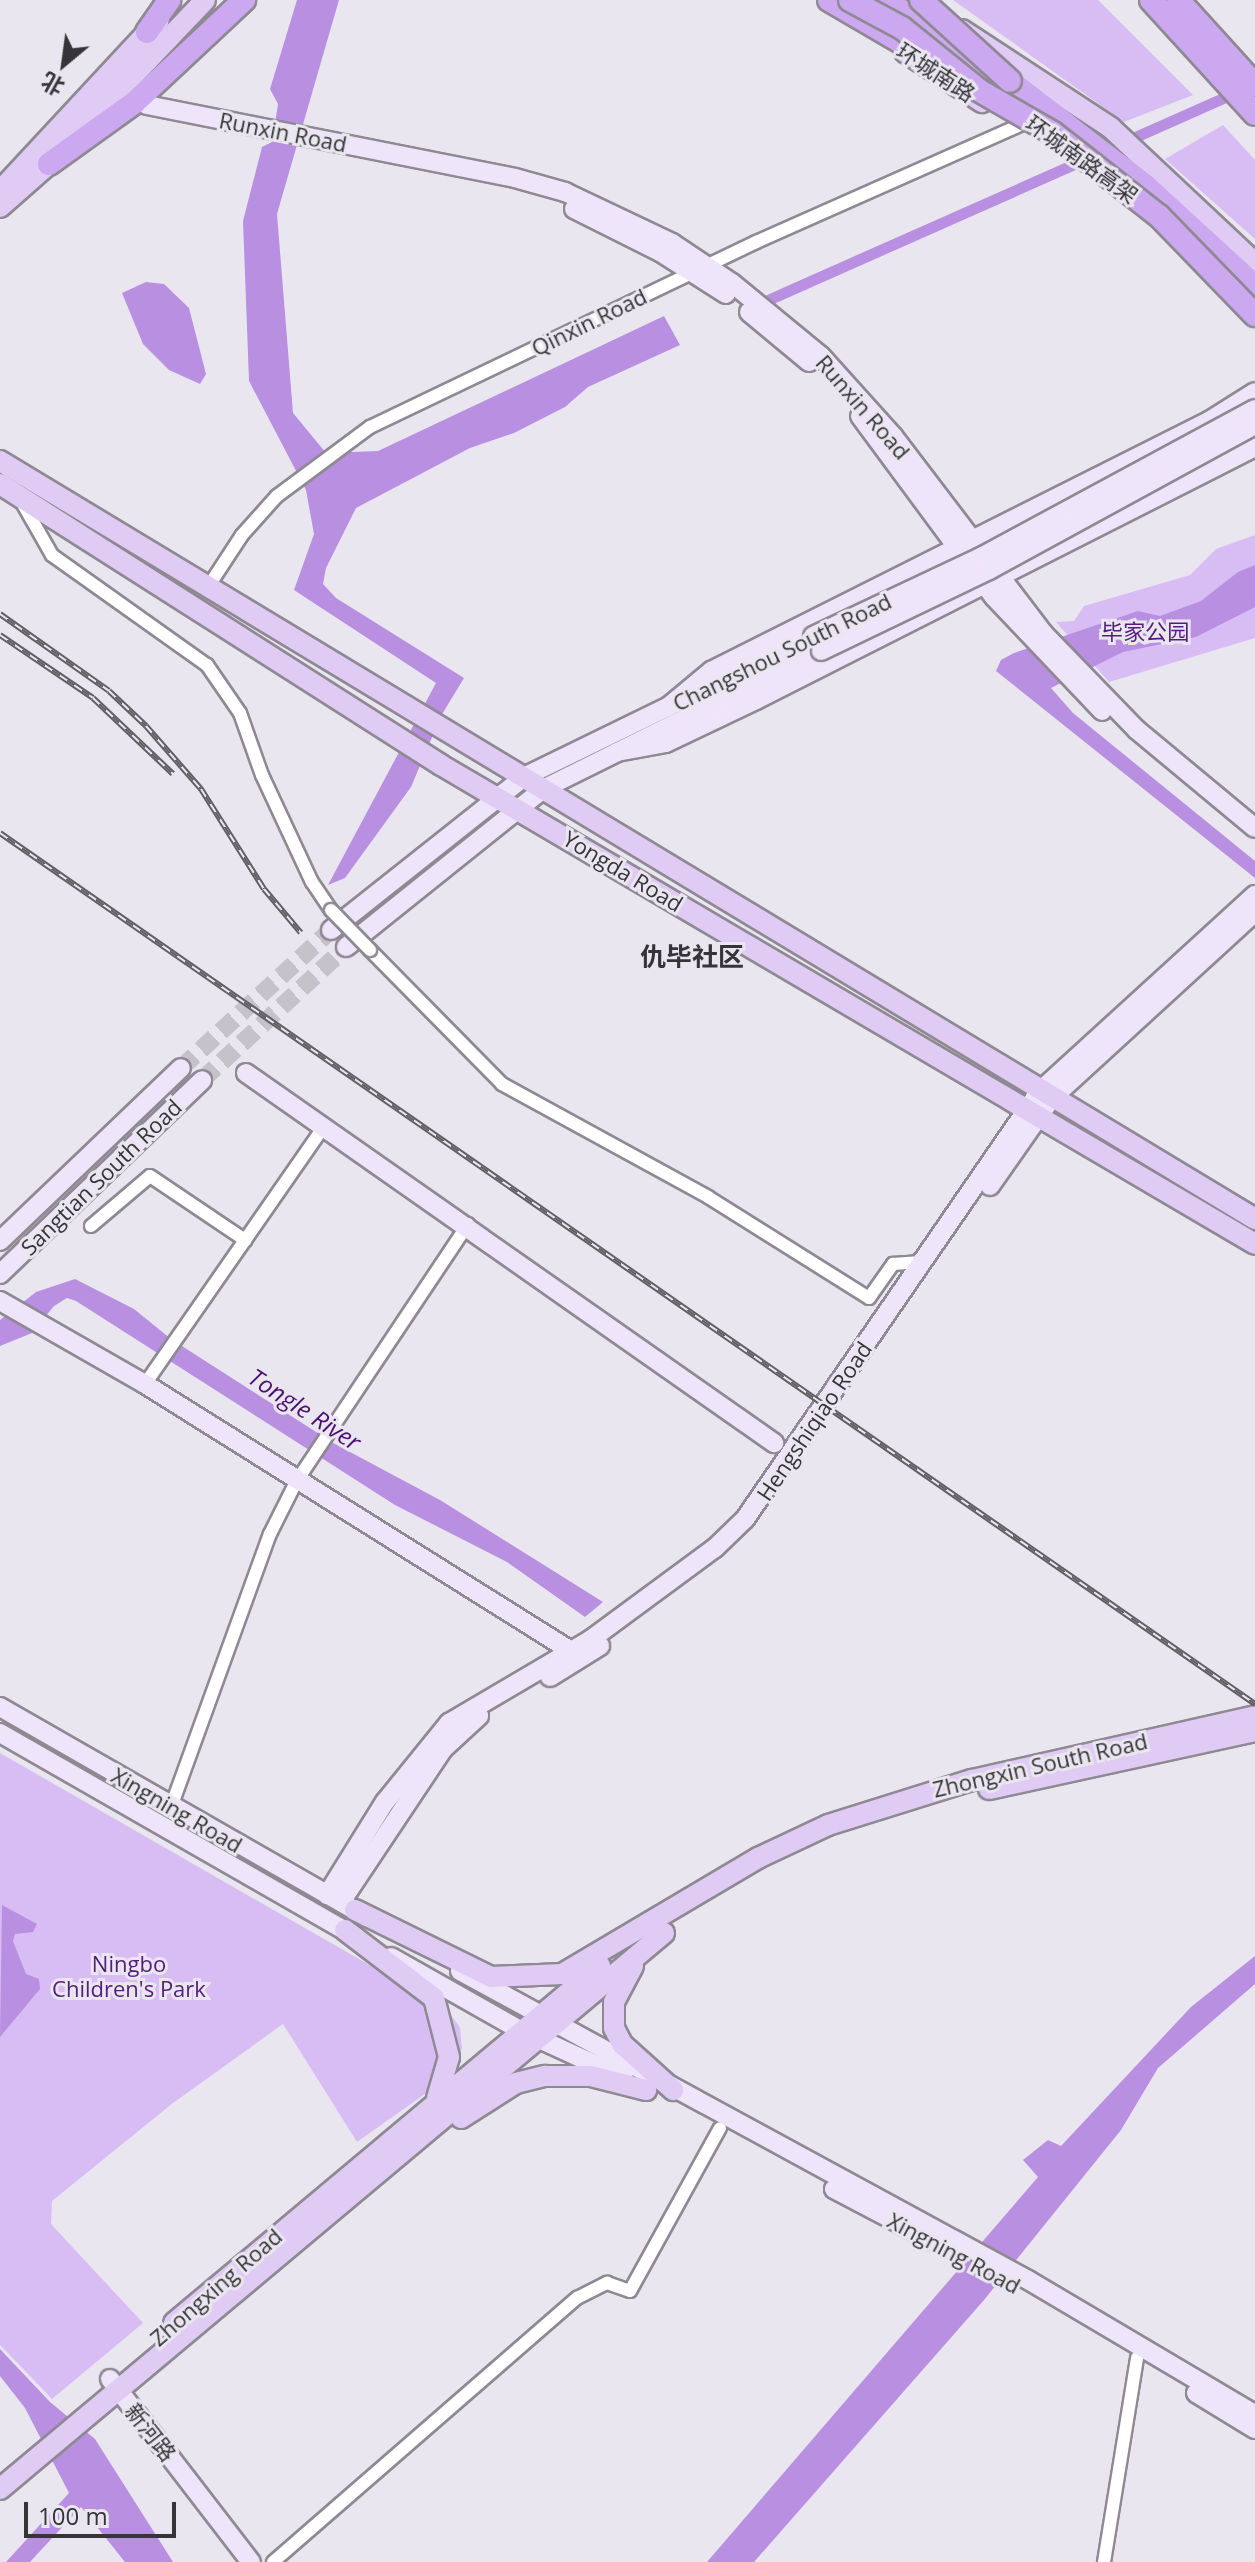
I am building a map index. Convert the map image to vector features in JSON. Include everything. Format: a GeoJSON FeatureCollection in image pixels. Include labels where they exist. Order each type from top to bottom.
{"type":"FeatureCollection","features":[{"type":"Feature","properties":{"kind":"highway"},"geometry":{"type":"LineString","coordinates":[[147,32],[169,0]]}},
{"type":"Feature","properties":{"kind":"highway"},"geometry":{"type":"LineString","coordinates":[[49,164],[134,103],[244,0]]}},
{"type":"Feature","properties":{"kind":"highway"},"geometry":{"type":"LineString","coordinates":[[829,0],[980,91]]}},
{"type":"Feature","properties":{"kind":"highway","name":"环城南路高架"},"geometry":{"type":"LineString","coordinates":[[850,0],[902,28],[980,91],[1053,133],[1159,216],[1255,312]]}},
{"type":"Feature","properties":{"kind":"highway","name":"环城南路高架"},"geometry":{"type":"LineString","coordinates":[[885,0],[1010,81],[1147,187],[1255,286]]}},
{"type":"Feature","properties":{"kind":"highway"},"geometry":{"type":"LineString","coordinates":[[921,0],[1010,81]]}},
{"type":"Feature","properties":{"kind":"highway"},"geometry":{"type":"LineString","coordinates":[[1151,0],[1245,91]]}},
{"type":"Feature","properties":{"kind":"highway"},"geometry":{"type":"LineString","coordinates":[[1178,0],[1245,91]]}},
{"type":"Feature","properties":{"kind":"main road"},"geometry":{"type":"LineString","coordinates":[[0,191],[179,0]]}},
{"type":"Feature","properties":{"kind":"main road"},"geometry":{"type":"LineString","coordinates":[[0,207],[49,164],[205,0]]}},
{"type":"Feature","properties":{"kind":"main road","name":"环城南路"},"geometry":{"type":"LineString","coordinates":[[815,0],[1055,146],[1221,276],[1255,312]]}},
{"type":"Feature","properties":{"kind":"main road"},"geometry":{"type":"LineString","coordinates":[[909,0],[1014,60],[1111,128],[1153,164],[1255,263]]}},
{"type":"Feature","properties":{"kind":"main road","name":"Runxin Road"},"geometry":{"type":"LineString","coordinates":[[147,105],[466,169],[610,225],[700,269],[821,356],[893,436],[998,580],[1110,703],[1173,763]]}},
{"type":"Feature","properties":{"kind":"main road","name":"Runxin Road"},"geometry":{"type":"LineString","coordinates":[[700,269],[809,362],[868,425],[994,597],[1044,655],[1097,708],[1255,828]]}},
{"type":"Feature","properties":{"kind":"main road"},"geometry":{"type":"LineString","coordinates":[[668,707],[711,671],[1209,421],[1255,392]]}},
{"type":"Feature","properties":{"kind":"main road","name":"Changshou South Road"},"geometry":{"type":"LineString","coordinates":[[346,947],[543,789],[1255,409]]}},
{"type":"Feature","properties":{"kind":"main road","name":"Changshou South Road"},"geometry":{"type":"LineString","coordinates":[[331,930],[524,777],[668,707],[989,570],[1255,425]]}},
{"type":"Feature","properties":{"kind":"main road"},"geometry":{"type":"LineString","coordinates":[[617,752],[666,743],[998,580],[1255,447]]}},
{"type":"Feature","properties":{"kind":"main road","name":"Yongda Road"},"geometry":{"type":"LineString","coordinates":[[0,461],[1045,1096],[1255,1219]]}},
{"type":"Feature","properties":{"kind":"main road","name":"Yongda Road"},"geometry":{"type":"LineString","coordinates":[[0,484],[441,765],[1031,1115],[1255,1244]]}},
{"type":"Feature","properties":{"kind":"main road","name":"Hengshiqiao Road"},"geometry":{"type":"LineString","coordinates":[[341,1902],[385,1802],[440,1731],[571,1651],[693,1566],[745,1519],[1045,1096],[1255,895]]}},
{"type":"Feature","properties":{"kind":"main road","name":"Hengshiqiao Road"},"geometry":{"type":"LineString","coordinates":[[1045,1096],[1255,912]]}},
{"type":"Feature","properties":{"kind":"main road","name":"Sangtian South Road"},"geometry":{"type":"LineString","coordinates":[[0,1241],[181,1068]]}},
{"type":"Feature","properties":{"kind":"main road"},"geometry":{"type":"LineString","coordinates":[[246,1073],[468,1224],[774,1443]]}},
{"type":"Feature","properties":{"kind":"main road","name":"Sangtian South Road"},"geometry":{"type":"LineString","coordinates":[[0,1274],[202,1080]]}},
{"type":"Feature","properties":{"kind":"main road","name":"Hengshiqiao Road"},"geometry":{"type":"LineString","coordinates":[[341,1902],[397,1811],[467,1723],[580,1660],[737,1542],[1031,1115]]}},
{"type":"Feature","properties":{"kind":"main road"},"geometry":{"type":"LineString","coordinates":[[0,1301],[145,1384],[296,1482],[571,1651]]}},
{"type":"Feature","properties":{"kind":"main road","name":"Xingning Road"},"geometry":{"type":"LineString","coordinates":[[0,1707],[547,2020],[1255,2414]]}},
{"type":"Feature","properties":{"kind":"main road","name":"Zhongxin South Road"},"geometry":{"type":"LineString","coordinates":[[831,1830],[972,1780],[1255,1716]]}},
{"type":"Feature","properties":{"kind":"main road","name":"Zhongxin South Road"},"geometry":{"type":"LineString","coordinates":[[831,1830],[976,1792],[1255,1731]]}},
{"type":"Feature","properties":{"kind":"main road","name":"Xingning Road"},"geometry":{"type":"LineString","coordinates":[[0,1733],[530,2035],[930,2233]]}},
{"type":"Feature","properties":{"kind":"main road","name":"Zhongxing Road"},"geometry":{"type":"LineString","coordinates":[[5,2478],[114,2384],[422,2134],[547,2020],[661,1927],[744,1865],[831,1830]]}},
{"type":"Feature","properties":{"kind":"main road","name":"Xingning Road"},"geometry":{"type":"LineString","coordinates":[[341,1902],[474,1972],[525,1979],[562,1974],[661,1927]]}},
{"type":"Feature","properties":{"kind":"main road","name":"Xingning Road"},"geometry":{"type":"LineString","coordinates":[[661,1927],[620,1985],[613,2017],[622,2044],[673,2090]]}},
{"type":"Feature","properties":{"kind":"main road","name":"Xingning Road"},"geometry":{"type":"LineString","coordinates":[[345,1930],[422,1985],[434,1998],[448,2037],[448,2066],[436,2101]]}},
{"type":"Feature","properties":{"kind":"main road","name":"Zhongxing Road"},"geometry":{"type":"LineString","coordinates":[[114,2384],[436,2101],[530,2035]]}},
{"type":"Feature","properties":{"kind":"main road","name":"Xingning Road"},"geometry":{"type":"LineString","coordinates":[[530,2078],[591,2076],[646,2090]]}},
{"type":"Feature","properties":{"kind":"main road","name":"Zhongxing Road"},"geometry":{"type":"LineString","coordinates":[[422,2134],[442,2131],[530,2078]]}},
{"type":"Feature","properties":{"kind":"main road","name":"Xingning Road"},"geometry":{"type":"LineString","coordinates":[[1025,2285],[1137,2358],[1255,2429]]}},
{"type":"Feature","properties":{"kind":"main road","name":"新河路"},"geometry":{"type":"LineString","coordinates":[[114,2384],[251,2562]]}},
{"type":"Feature","properties":{"kind":"street","name":"Qinxin Road"},"geometry":{"type":"LineString","coordinates":[[208,587],[242,535],[277,496],[370,427],[700,269],[1020,125]]}},
{"type":"Feature","properties":{"kind":"street"},"geometry":{"type":"LineString","coordinates":[[19,496],[52,555],[207,665],[240,713],[262,775],[312,882],[331,910],[502,1084],[708,1197],[869,1298],[893,1264],[925,1262]]}},
{"type":"Feature","properties":{"kind":"street"},"geometry":{"type":"LineString","coordinates":[[145,1384],[324,1126]]}},
{"type":"Feature","properties":{"kind":"street"},"geometry":{"type":"LineString","coordinates":[[91,1226],[150,1176],[245,1240]]}},
{"type":"Feature","properties":{"kind":"street"},"geometry":{"type":"LineString","coordinates":[[171,1807],[270,1534],[296,1482],[468,1224]]}},
{"type":"Feature","properties":{"kind":"street"},"geometry":{"type":"LineString","coordinates":[[273,2562],[577,2298],[607,2283],[630,2291],[720,2128]]}},
{"type":"Feature","properties":{"kind":"street"},"geometry":{"type":"LineString","coordinates":[[1104,2562],[1137,2358]]}},
{"type":"Feature","properties":{"kind":"green space"},"geometry":{"type":"Polygon","coordinates":[[[953,0],[1098,0],[1193,95],[1124,122],[953,0]]]}},
{"type":"Feature","properties":{"kind":"green space"},"geometry":{"type":"Polygon","coordinates":[[[1223,125],[1255,160],[1255,239],[1165,159],[1223,125]]]}},
{"type":"Feature","properties":{"kind":"green space","name":"毕家公园"},"geometry":{"type":"Polygon","coordinates":[[[1255,535],[1255,638],[1109,682],[1056,622],[1074,621],[1084,606],[1190,575],[1216,549],[1255,535]]]}},
{"type":"Feature","properties":{"kind":"green space","name":"Ningbo Children's Park"},"geometry":{"type":"Polygon","coordinates":[[[0,1753],[449,2012],[460,2028],[462,2048],[455,2066],[439,2084],[357,2142],[283,2024],[173,2103],[52,2201],[51,2224],[143,2323],[52,2399],[0,2345],[0,1753]]]}},
{"type":"Feature","properties":{"kind":"shaded area"},"geometry":{"type":"Polygon","coordinates":[[[297,0],[339,0],[277,214],[293,413],[326,453],[378,451],[664,316],[680,345],[588,387],[565,407],[514,433],[470,448],[356,508],[326,568],[323,584],[336,598],[464,678],[441,716],[411,787],[345,878],[328,885],[436,683],[294,590],[314,534],[306,490],[249,381],[243,221],[262,147],[272,142],[278,104],[270,89],[297,0]]]}},
{"type":"Feature","properties":{"kind":"shaded area"},"geometry":{"type":"Polygon","coordinates":[[[146,282],[164,284],[189,308],[206,374],[200,384],[169,370],[143,344],[122,293],[146,282]]]}},
{"type":"Feature","properties":{"kind":"shaded area"},"geometry":{"type":"Polygon","coordinates":[[[1255,565],[1255,607],[1196,637],[1123,652],[1051,688],[1073,713],[1255,861],[1255,878],[996,671],[1001,660],[1014,653],[1138,611],[1160,616],[1201,601],[1238,572],[1255,565]]]}},
{"type":"Feature","properties":{"kind":"shaded area"},"geometry":{"type":"Polygon","coordinates":[[[75,1279],[134,1309],[171,1339],[335,1444],[440,1500],[603,1602],[585,1617],[507,1562],[395,1505],[76,1301],[67,1298],[54,1306],[32,1333],[0,1346],[0,1320],[36,1292],[75,1279]]]}},
{"type":"Feature","properties":{"kind":"shaded area"},"geometry":{"type":"Polygon","coordinates":[[[2,1905],[37,1924],[33,1932],[15,1934],[13,1941],[26,1974],[39,1979],[40,1989],[0,2037],[2,1905]]]}},
{"type":"Feature","properties":{"kind":"shaded area"},"geometry":{"type":"Polygon","coordinates":[[[1255,1956],[1255,1984],[1158,2068],[1121,2130],[984,2300],[754,2562],[707,2562],[1038,2177],[1023,2160],[1048,2140],[1061,2146],[1191,2007],[1255,1956]]]}},
{"type":"Feature","properties":{"kind":"shaded area"},"geometry":{"type":"Polygon","coordinates":[[[0,2349],[50,2402],[95,2439],[173,2562],[125,2562],[81,2507],[30,2562],[6,2562],[69,2493],[25,2408],[0,2376],[0,2349]]]}},
{"type":"Feature","properties":{"kind":"waterway"},"geometry":{"type":"LineString","coordinates":[[754,306],[1239,91]]}},
{"type":"Feature","properties":{"kind":"tunnel"},"geometry":{"type":"LineString","coordinates":[[181,1068],[331,930]]}},
{"type":"Feature","properties":{"kind":"tunnel"},"geometry":{"type":"LineString","coordinates":[[202,1080],[346,947]]}},
{"type":"Feature","properties":{"kind":"railway"},"geometry":{"type":"LineString","coordinates":[[0,614],[109,691],[146,726],[201,789],[264,889],[301,933]]}},
{"type":"Feature","properties":{"kind":"railway"},"geometry":{"type":"LineString","coordinates":[[0,635],[93,698],[173,774]]}},
{"type":"Feature","properties":{"kind":"railway"},"geometry":{"type":"LineString","coordinates":[[0,833],[1255,1704]]}},
{"type":"Feature","properties":{"kind":"district","name":"仇毕社区"},"geometry":{"type":"Point","coordinates":[692,957]}},
{"type":"Feature","properties":{"kind":"water label","name":"Tongle River"},"geometry":{"type":"Point","coordinates":[305,1409]}}]}
